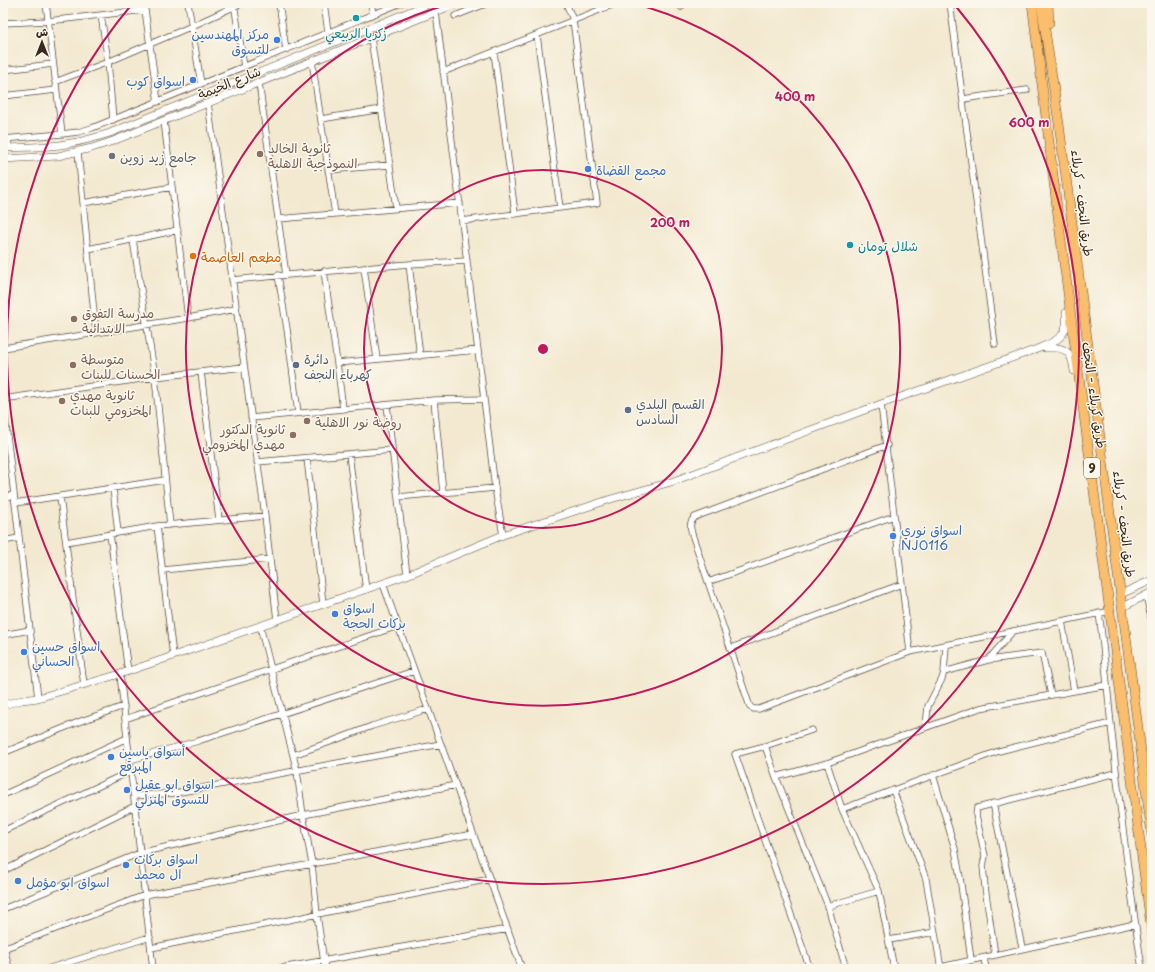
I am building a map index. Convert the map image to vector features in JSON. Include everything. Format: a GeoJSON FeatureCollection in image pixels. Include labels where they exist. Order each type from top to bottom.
{"type":"FeatureCollection","features":[{"type":"Feature","properties":{"kind":"highway"},"geometry":{"type":"LineString","coordinates":[[1026,3],[1040,68]]}},
{"type":"Feature","properties":{"kind":"highway","name":"طريق کربلاء - النجف"},"geometry":{"type":"LineString","coordinates":[[1032,3],[1060,232],[1111,611],[1152,933]]}},
{"type":"Feature","properties":{"kind":"highway","name":"طريق النجف - کربلاء"},"geometry":{"type":"LineString","coordinates":[[1041,3],[1059,124],[1152,835]]}},
{"type":"Feature","properties":{"kind":"highway"},"geometry":{"type":"LineString","coordinates":[[1048,3],[1051,66]]}},
{"type":"Feature","properties":{"kind":"street"},"geometry":{"type":"LineString","coordinates":[[46,3],[62,134]]}},
{"type":"Feature","properties":{"kind":"street"},"geometry":{"type":"LineString","coordinates":[[144,3],[158,102]]}},
{"type":"Feature","properties":{"kind":"street"},"geometry":{"type":"LineString","coordinates":[[188,3],[201,84]]}},
{"type":"Feature","properties":{"kind":"street"},"geometry":{"type":"LineString","coordinates":[[55,82],[108,62],[242,3]]}},
{"type":"Feature","properties":{"kind":"street"},"geometry":{"type":"LineString","coordinates":[[279,3],[286,50]]}},
{"type":"Feature","properties":{"kind":"street"},"geometry":{"type":"LineString","coordinates":[[324,3],[328,32]]}},
{"type":"Feature","properties":{"kind":"street"},"geometry":{"type":"LineString","coordinates":[[371,3],[373,14]]}},
{"type":"Feature","properties":{"kind":"street"},"geometry":{"type":"LineString","coordinates":[[5,148],[5,139],[62,134],[85,130],[113,120],[401,3]]}},
{"type":"Feature","properties":{"kind":"street","name":"شارع الخيمة"},"geometry":{"type":"LineString","coordinates":[[5,148],[44,147],[70,144],[110,133],[431,3]]}},
{"type":"Feature","properties":{"kind":"street","name":"شارع الخيمة"},"geometry":{"type":"LineString","coordinates":[[3,159],[58,156],[78,152],[114,141],[458,3]]}},
{"type":"Feature","properties":{"kind":"street"},"geometry":{"type":"LineString","coordinates":[[454,16],[488,3]]}},
{"type":"Feature","properties":{"kind":"street"},"geometry":{"type":"LineString","coordinates":[[462,221],[597,203],[573,20],[566,3]]}},
{"type":"Feature","properties":{"kind":"street"},"geometry":{"type":"LineString","coordinates":[[443,72],[617,3]]}},
{"type":"Feature","properties":{"kind":"street"},"geometry":{"type":"LineString","coordinates":[[950,3],[995,344]]}},
{"type":"Feature","properties":{"kind":"street"},"geometry":{"type":"LineString","coordinates":[[235,5],[244,67]]}},
{"type":"Feature","properties":{"kind":"street"},"geometry":{"type":"LineString","coordinates":[[3,23],[48,21],[145,10]]}},
{"type":"Feature","properties":{"kind":"street"},"geometry":{"type":"LineString","coordinates":[[436,12],[495,488],[503,535]]}},
{"type":"Feature","properties":{"kind":"street"},"geometry":{"type":"LineString","coordinates":[[101,15],[108,62],[113,120]]}},
{"type":"Feature","properties":{"kind":"street"},"geometry":{"type":"LineString","coordinates":[[376,25],[362,34],[362,38],[368,39],[382,109],[396,208]]}},
{"type":"Feature","properties":{"kind":"street"},"geometry":{"type":"LineString","coordinates":[[537,35],[560,208]]}},
{"type":"Feature","properties":{"kind":"street"},"geometry":{"type":"LineString","coordinates":[[323,57],[340,48],[340,43],[336,42]]}},
{"type":"Feature","properties":{"kind":"street"},"geometry":{"type":"LineString","coordinates":[[494,52],[515,213]]}},
{"type":"Feature","properties":{"kind":"street"},"geometry":{"type":"LineString","coordinates":[[312,62],[335,214]]}},
{"type":"Feature","properties":{"kind":"street"},"geometry":{"type":"LineString","coordinates":[[3,70],[53,64]]}},
{"type":"Feature","properties":{"kind":"street"},"geometry":{"type":"LineString","coordinates":[[259,83],[286,275]]}},
{"type":"Feature","properties":{"kind":"street"},"geometry":{"type":"LineString","coordinates":[[3,96],[56,90]]}},
{"type":"Feature","properties":{"kind":"street"},"geometry":{"type":"LineString","coordinates":[[962,99],[1027,90]]}},
{"type":"Feature","properties":{"kind":"street"},"geometry":{"type":"LineString","coordinates":[[208,103],[265,516],[277,620]]}},
{"type":"Feature","properties":{"kind":"street"},"geometry":{"type":"LineString","coordinates":[[320,119],[382,109]]}},
{"type":"Feature","properties":{"kind":"street"},"geometry":{"type":"LineString","coordinates":[[164,121],[188,318]]}},
{"type":"Feature","properties":{"kind":"street"},"geometry":{"type":"LineString","coordinates":[[78,152],[96,333]]}},
{"type":"Feature","properties":{"kind":"street"},"geometry":{"type":"LineString","coordinates":[[328,170],[390,165]]}},
{"type":"Feature","properties":{"kind":"street"},"geometry":{"type":"LineString","coordinates":[[83,202],[172,187]]}},
{"type":"Feature","properties":{"kind":"street"},"geometry":{"type":"LineString","coordinates":[[278,219],[460,202]]}},
{"type":"Feature","properties":{"kind":"street"},"geometry":{"type":"LineString","coordinates":[[88,249],[178,230]]}},
{"type":"Feature","properties":{"kind":"street"},"geometry":{"type":"LineString","coordinates":[[3,706],[22,700],[38,698],[128,672],[366,590],[407,575],[503,535],[611,499],[671,482],[1058,341],[1067,328],[1060,257],[1060,232]]}},
{"type":"Feature","properties":{"kind":"street"},"geometry":{"type":"LineString","coordinates":[[133,240],[155,378],[170,525]]}},
{"type":"Feature","properties":{"kind":"street"},"geometry":{"type":"LineString","coordinates":[[232,280],[408,264],[467,261]]}},
{"type":"Feature","properties":{"kind":"street"},"geometry":{"type":"LineString","coordinates":[[408,264],[420,356]]}},
{"type":"Feature","properties":{"kind":"street"},"geometry":{"type":"LineString","coordinates":[[364,268],[377,360]]}},
{"type":"Feature","properties":{"kind":"street"},"geometry":{"type":"LineString","coordinates":[[324,271],[338,363],[343,409]]}},
{"type":"Feature","properties":{"kind":"street"},"geometry":{"type":"LineString","coordinates":[[278,275],[298,413]]}},
{"type":"Feature","properties":{"kind":"street"},"geometry":{"type":"LineString","coordinates":[[3,348],[236,309]]}},
{"type":"Feature","properties":{"kind":"street"},"geometry":{"type":"LineString","coordinates":[[1037,349],[1057,347],[1066,350],[1070,355],[1074,366],[1080,414],[1088,443]]}},
{"type":"Feature","properties":{"kind":"street"},"geometry":{"type":"LineString","coordinates":[[338,363],[478,350]]}},
{"type":"Feature","properties":{"kind":"street"},"geometry":{"type":"LineString","coordinates":[[38,698],[14,495],[6,450],[3,400],[244,367]]}},
{"type":"Feature","properties":{"kind":"street"},"geometry":{"type":"LineString","coordinates":[[201,372],[219,520]]}},
{"type":"Feature","properties":{"kind":"street"},"geometry":{"type":"LineString","coordinates":[[251,418],[434,400],[484,399]]}},
{"type":"Feature","properties":{"kind":"street"},"geometry":{"type":"LineString","coordinates":[[434,400],[443,492]]}},
{"type":"Feature","properties":{"kind":"street"},"geometry":{"type":"LineString","coordinates":[[882,404],[910,652]]}},
{"type":"Feature","properties":{"kind":"street"},"geometry":{"type":"LineString","coordinates":[[387,405],[407,575]]}},
{"type":"Feature","properties":{"kind":"street"},"geometry":{"type":"LineString","coordinates":[[887,445],[695,517],[691,521],[690,526],[750,707],[754,709],[766,706],[910,652],[946,646],[1111,611]]}},
{"type":"Feature","properties":{"kind":"street"},"geometry":{"type":"LineString","coordinates":[[257,462],[392,450]]}},
{"type":"Feature","properties":{"kind":"street"},"geometry":{"type":"LineString","coordinates":[[349,454],[366,590]]}},
{"type":"Feature","properties":{"kind":"street"},"geometry":{"type":"LineString","coordinates":[[307,458],[323,604]]}},
{"type":"Feature","properties":{"kind":"street"},"geometry":{"type":"LineString","coordinates":[[15,503],[166,480]]}},
{"type":"Feature","properties":{"kind":"street"},"geometry":{"type":"LineString","coordinates":[[113,488],[118,533]]}},
{"type":"Feature","properties":{"kind":"street"},"geometry":{"type":"LineString","coordinates":[[398,496],[495,488]]}},
{"type":"Feature","properties":{"kind":"street"},"geometry":{"type":"LineString","coordinates":[[3,497],[14,495]]}},
{"type":"Feature","properties":{"kind":"street"},"geometry":{"type":"LineString","coordinates":[[60,497],[84,685]]}},
{"type":"Feature","properties":{"kind":"street"},"geometry":{"type":"LineString","coordinates":[[66,542],[157,526],[265,516]]}},
{"type":"Feature","properties":{"kind":"street"},"geometry":{"type":"LineString","coordinates":[[708,582],[894,516]]}},
{"type":"Feature","properties":{"kind":"street"},"geometry":{"type":"LineString","coordinates":[[157,526],[173,656]]}},
{"type":"Feature","properties":{"kind":"street"},"geometry":{"type":"LineString","coordinates":[[110,534],[128,672]]}},
{"type":"Feature","properties":{"kind":"street"},"geometry":{"type":"LineString","coordinates":[[3,541],[19,538]]}},
{"type":"Feature","properties":{"kind":"street"},"geometry":{"type":"LineString","coordinates":[[163,570],[270,559]]}},
{"type":"Feature","properties":{"kind":"street"},"geometry":{"type":"LineString","coordinates":[[1121,594],[1152,580]]}},
{"type":"Feature","properties":{"kind":"street"},"geometry":{"type":"LineString","coordinates":[[383,584],[522,969]]}},
{"type":"Feature","properties":{"kind":"street"},"geometry":{"type":"LineString","coordinates":[[730,648],[902,584]]}},
{"type":"Feature","properties":{"kind":"street"},"geometry":{"type":"LineString","coordinates":[[1134,588],[1136,600]]}},
{"type":"Feature","properties":{"kind":"street"},"geometry":{"type":"LineString","coordinates":[[1123,607],[1149,594],[1152,622]]}},
{"type":"Feature","properties":{"kind":"street"},"geometry":{"type":"LineString","coordinates":[[1099,613],[1108,685],[1116,772],[1142,969]]}},
{"type":"Feature","properties":{"kind":"street"},"geometry":{"type":"LineString","coordinates":[[1062,621],[1074,691]]}},
{"type":"Feature","properties":{"kind":"street"},"geometry":{"type":"LineString","coordinates":[[260,626],[297,771],[312,864],[325,969]]}},
{"type":"Feature","properties":{"kind":"street"},"geometry":{"type":"LineString","coordinates":[[125,719],[398,626]]}},
{"type":"Feature","properties":{"kind":"street"},"geometry":{"type":"LineString","coordinates":[[3,635],[30,630]]}},
{"type":"Feature","properties":{"kind":"street"},"geometry":{"type":"LineString","coordinates":[[988,660],[1013,631]]}},
{"type":"Feature","properties":{"kind":"street"},"geometry":{"type":"LineString","coordinates":[[926,728],[928,706],[944,672],[946,646]]}},
{"type":"Feature","properties":{"kind":"street"},"geometry":{"type":"LineString","coordinates":[[944,672],[988,660],[1042,653],[1051,695]]}},
{"type":"Feature","properties":{"kind":"street"},"geometry":{"type":"LineString","coordinates":[[130,760],[198,741],[414,671]]}},
{"type":"Feature","properties":{"kind":"street"},"geometry":{"type":"LineString","coordinates":[[120,674],[153,969]]}},
{"type":"Feature","properties":{"kind":"street"},"geometry":{"type":"LineString","coordinates":[[776,777],[827,763],[980,708],[1108,685]]}},
{"type":"Feature","properties":{"kind":"street"},"geometry":{"type":"LineString","coordinates":[[3,753],[81,721],[124,706]]}},
{"type":"Feature","properties":{"kind":"street"},"geometry":{"type":"LineString","coordinates":[[293,755],[372,726],[428,709]]}},
{"type":"Feature","properties":{"kind":"street"},"geometry":{"type":"LineString","coordinates":[[842,809],[999,750],[1111,724]]}},
{"type":"Feature","properties":{"kind":"street"},"geometry":{"type":"LineString","coordinates":[[810,969],[735,754],[765,746],[812,730]]}},
{"type":"Feature","properties":{"kind":"street"},"geometry":{"type":"LineString","coordinates":[[3,795],[127,738]]}},
{"type":"Feature","properties":{"kind":"street"},"geometry":{"type":"LineString","coordinates":[[134,796],[175,793],[441,744]]}},
{"type":"Feature","properties":{"kind":"street"},"geometry":{"type":"LineString","coordinates":[[765,746],[828,906],[846,969]]}},
{"type":"Feature","properties":{"kind":"street"},"geometry":{"type":"LineString","coordinates":[[827,763],[842,809],[879,891],[894,969]]}},
{"type":"Feature","properties":{"kind":"street"},"geometry":{"type":"LineString","coordinates":[[3,831],[131,771]]}},
{"type":"Feature","properties":{"kind":"street"},"geometry":{"type":"LineString","coordinates":[[995,955],[985,887],[983,866],[985,856],[976,815],[977,808],[1116,772]]}},
{"type":"Feature","properties":{"kind":"street"},"geometry":{"type":"LineString","coordinates":[[933,775],[955,849],[971,960]]}},
{"type":"Feature","properties":{"kind":"street"},"geometry":{"type":"LineString","coordinates":[[3,909],[140,852],[303,815],[456,785]]}},
{"type":"Feature","properties":{"kind":"street"},"geometry":{"type":"LineString","coordinates":[[893,790],[926,879],[941,968],[1022,948],[1135,924]]}},
{"type":"Feature","properties":{"kind":"street"},"geometry":{"type":"LineString","coordinates":[[993,803],[1022,948]]}},
{"type":"Feature","properties":{"kind":"street"},"geometry":{"type":"LineString","coordinates":[[3,871],[135,806]]}},
{"type":"Feature","properties":{"kind":"street"},"geometry":{"type":"LineString","coordinates":[[4,949],[145,895],[473,834]]}},
{"type":"Feature","properties":{"kind":"street"},"geometry":{"type":"LineString","coordinates":[[151,948],[490,879]]}},
{"type":"Feature","properties":{"kind":"street"},"geometry":{"type":"LineString","coordinates":[[828,906],[879,891]]}},
{"type":"Feature","properties":{"kind":"street"},"geometry":{"type":"LineString","coordinates":[[275,969],[508,929]]}},
{"type":"Feature","properties":{"kind":"street"},"geometry":{"type":"LineString","coordinates":[[889,940],[935,932]]}},
{"type":"Feature","properties":{"kind":"street"},"geometry":{"type":"LineString","coordinates":[[47,969],[150,937]]}},
{"type":"Feature","properties":{"kind":"street"},"geometry":{"type":"LineString","coordinates":[[3,942],[9,969]]}},
{"type":"Feature","properties":{"kind":"street"},"geometry":{"type":"LineString","coordinates":[[984,958],[986,969]]}},
{"type":"Feature","properties":{"kind":"place","name":"زكريا الربيعي"},"geometry":{"type":"Point","coordinates":[356,18]}},
{"type":"Feature","properties":{"kind":"place","name":"مركز المهندسين للتسوق"},"geometry":{"type":"Point","coordinates":[277,40]}},
{"type":"Feature","properties":{"kind":"place","name":"اسواق كوب"},"geometry":{"type":"Point","coordinates":[193,80]}},
{"type":"Feature","properties":{"kind":"place","name":"ثانوية الخالد النموذجية الاهلية"},"geometry":{"type":"Point","coordinates":[260,154]}},
{"type":"Feature","properties":{"kind":"place","name":"جامع زيد زوين"},"geometry":{"type":"Point","coordinates":[112,156]}},
{"type":"Feature","properties":{"kind":"place","name":"مجمع القضاة"},"geometry":{"type":"Point","coordinates":[588,169]}},
{"type":"Feature","properties":{"kind":"place","name":"شلال تومان"},"geometry":{"type":"Point","coordinates":[850,245]}},
{"type":"Feature","properties":{"kind":"place","name":"مطعم العاصمة"},"geometry":{"type":"Point","coordinates":[193,256]}},
{"type":"Feature","properties":{"kind":"place","name":"مدرسة التفوق الابتدائية"},"geometry":{"type":"Point","coordinates":[74,319]}},
{"type":"Feature","properties":{"kind":"place","name":"متوسطة الحسنات للبنات"},"geometry":{"type":"Point","coordinates":[73,365]}},
{"type":"Feature","properties":{"kind":"place","name":"دائرة كهرباء النجف"},"geometry":{"type":"Point","coordinates":[296,365]}},
{"type":"Feature","properties":{"kind":"place","name":"ثانوية مهدي المخزومي للبنات"},"geometry":{"type":"Point","coordinates":[62,401]}},
{"type":"Feature","properties":{"kind":"place","name":"القسم البلدي السادس"},"geometry":{"type":"Point","coordinates":[628,410]}},
{"type":"Feature","properties":{"kind":"place","name":"روضة نور الاهلية"},"geometry":{"type":"Point","coordinates":[307,421]}},
{"type":"Feature","properties":{"kind":"place","name":"ثانوية الدكتور مهدي المخزومي"},"geometry":{"type":"Point","coordinates":[293,435]}},
{"type":"Feature","properties":{"kind":"place","name":"اسواق نوري NJ0116"},"geometry":{"type":"Point","coordinates":[893,536]}},
{"type":"Feature","properties":{"kind":"place","name":"اسواق بركات الحجة"},"geometry":{"type":"Point","coordinates":[335,614]}},
{"type":"Feature","properties":{"kind":"place","name":"اسواق حسين الحساني"},"geometry":{"type":"Point","coordinates":[24,652]}},
{"type":"Feature","properties":{"kind":"place","name":"أسواق ياسين المبرقع"},"geometry":{"type":"Point","coordinates":[111,757]}},
{"type":"Feature","properties":{"kind":"place","name":"اسواق ابو عقيل للتسوق المنزلي"},"geometry":{"type":"Point","coordinates":[127,790]}},
{"type":"Feature","properties":{"kind":"place","name":"اسواق بركات ال محمد"},"geometry":{"type":"Point","coordinates":[126,865]}},
{"type":"Feature","properties":{"kind":"place","name":"اسواق ابو مؤمل"},"geometry":{"type":"Point","coordinates":[18,881]}}]}
